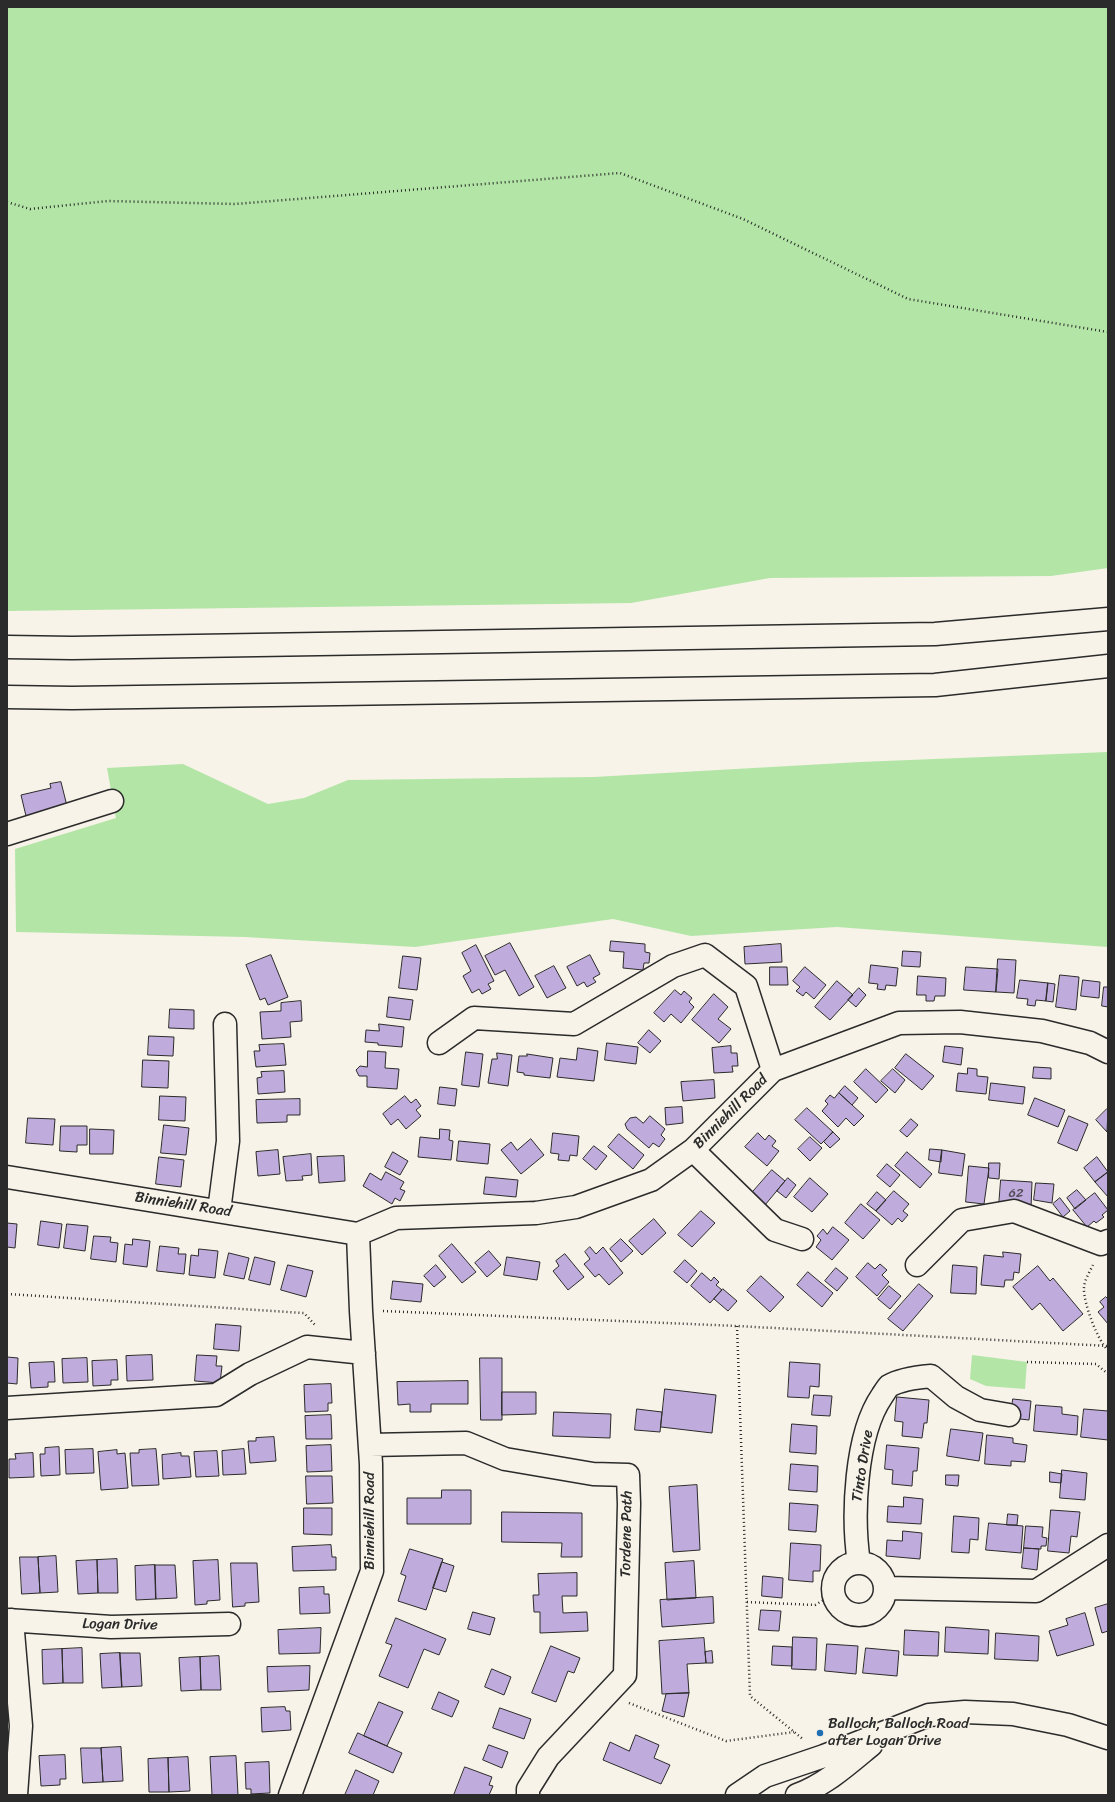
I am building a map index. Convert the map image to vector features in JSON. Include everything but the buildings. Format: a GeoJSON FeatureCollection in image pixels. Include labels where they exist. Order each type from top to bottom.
{"type":"FeatureCollection","features":[{"type":"Feature","properties":{"kind":"main road"},"geometry":{"type":"LineString","coordinates":[[7,647],[72,648],[935,634],[1108,620]]}},
{"type":"Feature","properties":{"kind":"main road"},"geometry":{"type":"LineString","coordinates":[[7,697],[80,698],[935,685],[1108,666]]}},
{"type":"Feature","properties":{"kind":"main road"},"geometry":{"type":"LineString","coordinates":[[7,834],[112,801]]}},
{"type":"Feature","properties":{"kind":"main road"},"geometry":{"type":"LineString","coordinates":[[439,1043],[474,1018],[574,1024],[673,966],[705,955],[746,986],[773,1070]]}},
{"type":"Feature","properties":{"kind":"main road","name":"Binniehill Road"},"geometry":{"type":"LineString","coordinates":[[7,1177],[358,1234],[396,1218],[536,1213],[576,1207],[651,1180],[693,1150],[773,1070],[899,1023],[960,1022],[1042,1031],[1090,1043],[1108,1052]]}},
{"type":"Feature","properties":{"kind":"main road"},"geometry":{"type":"LineString","coordinates":[[219,1211],[228,1141],[225,1024]]}},
{"type":"Feature","properties":{"kind":"main road"},"geometry":{"type":"LineString","coordinates":[[693,1150],[775,1230],[802,1238]]}},
{"type":"Feature","properties":{"kind":"main road"},"geometry":{"type":"LineString","coordinates":[[917,1265],[962,1220],[1014,1211],[1105,1242]]}},
{"type":"Feature","properties":{"kind":"main road","name":"Binniehill Road"},"geometry":{"type":"LineString","coordinates":[[290,1795],[372,1571],[370,1445],[361,1311],[358,1234]]}},
{"type":"Feature","properties":{"kind":"main road"},"geometry":{"type":"LineString","coordinates":[[7,1408],[216,1395],[250,1374],[307,1347],[364,1353]]}},
{"type":"Feature","properties":{"kind":"main road","name":"Tinto Drive"},"geometry":{"type":"LineString","coordinates":[[859,1563],[855,1539],[858,1482],[863,1444],[875,1406],[889,1386],[917,1377],[931,1376],[956,1396],[980,1410],[1009,1415]]}},
{"type":"Feature","properties":{"kind":"main road","name":"Tordene Path"},"geometry":{"type":"LineString","coordinates":[[370,1445],[466,1444],[505,1459],[593,1474],[628,1475],[629,1504],[625,1674],[548,1757],[528,1789],[528,1795]]}},
{"type":"Feature","properties":{"kind":"main road"},"geometry":{"type":"LineString","coordinates":[[886,1588],[1036,1591],[1108,1545]]}},
{"type":"Feature","properties":{"kind":"main road"},"geometry":{"type":"LineString","coordinates":[[859,1563],[869,1565],[878,1570],[884,1578],[886,1588],[884,1600],[878,1609],[868,1614],[856,1616],[846,1612],[838,1604],[834,1594],[834,1582],[839,1573],[848,1566],[859,1563]]}},
{"type":"Feature","properties":{"kind":"main road","name":"Logan Drive"},"geometry":{"type":"LineString","coordinates":[[16,1795],[21,1726],[9,1620],[111,1627],[229,1624]]}},
{"type":"Feature","properties":{"kind":"main road"},"geometry":{"type":"LineString","coordinates":[[737,1795],[765,1776],[882,1735],[929,1715],[965,1712],[1013,1714],[1068,1725],[1108,1738]]}},
{"type":"Feature","properties":{"kind":"main road"},"geometry":{"type":"LineString","coordinates":[[797,1795],[809,1791],[843,1769],[882,1735]]}},
{"type":"Feature","properties":{"kind":"path"},"geometry":{"type":"LineString","coordinates":[[7,202],[30,209],[108,201],[235,204],[620,173],[743,219],[908,299],[1108,332]]}},
{"type":"Feature","properties":{"kind":"path"},"geometry":{"type":"LineString","coordinates":[[1105,1242],[1084,1287],[1086,1303],[1102,1346],[1108,1350]]}},
{"type":"Feature","properties":{"kind":"path"},"geometry":{"type":"LineString","coordinates":[[7,1294],[304,1313],[338,1350]]}},
{"type":"Feature","properties":{"kind":"path"},"geometry":{"type":"LineString","coordinates":[[361,1311],[737,1326],[1108,1346]]}},
{"type":"Feature","properties":{"kind":"path"},"geometry":{"type":"LineString","coordinates":[[737,1326],[750,1696],[824,1756]]}},
{"type":"Feature","properties":{"kind":"path"},"geometry":{"type":"LineString","coordinates":[[1027,1362],[1096,1364],[1108,1374]]}},
{"type":"Feature","properties":{"kind":"path"},"geometry":{"type":"LineString","coordinates":[[746,1602],[815,1605],[834,1594]]}},
{"type":"Feature","properties":{"kind":"path"},"geometry":{"type":"LineString","coordinates":[[606,1694],[726,1741],[794,1732]]}},
{"type":"Feature","properties":{"kind":"green space"},"geometry":{"type":"Polygon","coordinates":[[[7,7],[1108,7],[1108,568],[1051,576],[770,578],[631,603],[7,611],[7,7]]]}},
{"type":"Feature","properties":{"kind":"green space"},"geometry":{"type":"Polygon","coordinates":[[[1108,752],[1108,947],[837,927],[691,936],[613,919],[415,947],[245,937],[16,932],[15,849],[116,818],[107,768],[183,764],[268,804],[304,798],[348,780],[594,777],[860,762],[1108,752]]]}},
{"type":"Feature","properties":{"kind":"green space"},"geometry":{"type":"Polygon","coordinates":[[[972,1355],[1027,1362],[1025,1389],[986,1386],[970,1379],[972,1355]]]}},
{"type":"Feature","properties":{"kind":"place","name":"Balloch, Balloch Road after Logan Drive"},"geometry":{"type":"Point","coordinates":[820,1733]}}]}
